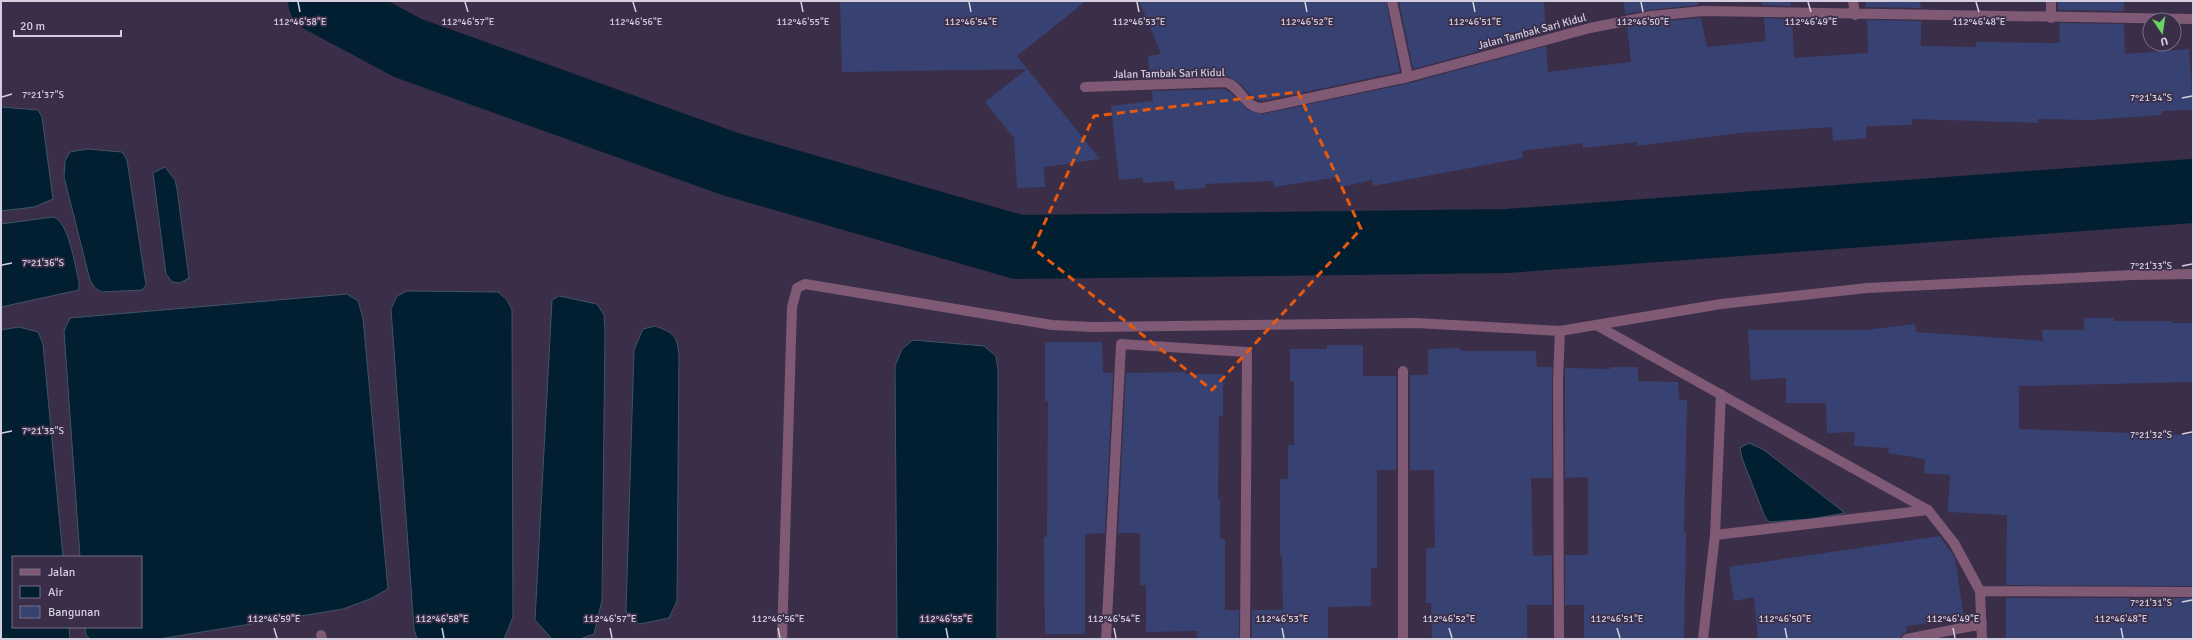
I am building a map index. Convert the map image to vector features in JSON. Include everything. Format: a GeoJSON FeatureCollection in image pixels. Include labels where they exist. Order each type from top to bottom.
{"type":"FeatureCollection","features":[{"type":"Feature","properties":{"kind":"street"},"geometry":{"type":"LineString","coordinates":[[1392,1],[1408,77]]}},
{"type":"Feature","properties":{"kind":"street"},"geometry":{"type":"LineString","coordinates":[[1853,1],[1855,15]]}},
{"type":"Feature","properties":{"kind":"street"},"geometry":{"type":"LineString","coordinates":[[2051,1],[2051,18]]}},
{"type":"Feature","properties":{"kind":"street","name":"Jalan Tambak Sari Kidul"},"geometry":{"type":"LineString","coordinates":[[1085,87],[1225,82],[1236,89],[1251,106],[1262,108],[1408,77],[1590,28],[1651,16],[1703,11],[1855,15],[2193,19]]}},
{"type":"Feature","properties":{"kind":"street"},"geometry":{"type":"LineString","coordinates":[[782,639],[792,307],[797,288],[800,286],[810,285],[1052,325],[1093,327],[1416,323],[1560,331],[1721,304],[1867,288],[2133,275],[2193,274]]}},
{"type":"Feature","properties":{"kind":"street"},"geometry":{"type":"LineString","coordinates":[[1596,325],[1928,510],[1954,543],[1980,591],[1982,639]]}},
{"type":"Feature","properties":{"kind":"street"},"geometry":{"type":"LineString","coordinates":[[1559,639],[1558,379],[1560,331]]}},
{"type":"Feature","properties":{"kind":"street"},"geometry":{"type":"LineString","coordinates":[[1106,639],[1121,344],[1247,352],[1245,639]]}},
{"type":"Feature","properties":{"kind":"street"},"geometry":{"type":"LineString","coordinates":[[1403,371],[1403,639]]}},
{"type":"Feature","properties":{"kind":"street"},"geometry":{"type":"LineString","coordinates":[[1703,639],[1714,535],[1721,394]]}},
{"type":"Feature","properties":{"kind":"street"},"geometry":{"type":"LineString","coordinates":[[1714,535],[1928,510]]}},
{"type":"Feature","properties":{"kind":"street"},"geometry":{"type":"LineString","coordinates":[[1980,591],[2193,592]]}},
{"type":"Feature","properties":{"kind":"street"},"geometry":{"type":"LineString","coordinates":[[1907,639],[1982,624]]}},
{"type":"Feature","properties":{"kind":"highlighted area"},"geometry":{"type":"Polygon","coordinates":[[[1298,92],[1361,229],[1212,390],[1033,248],[1094,116],[1298,92]]]}},
{"type":"Feature","properties":{"kind":"water"},"geometry":{"type":"Polygon","coordinates":[[[1,107],[38,110],[42,117],[53,199],[34,207],[1,211],[1,107]]]}},
{"type":"Feature","properties":{"kind":"water"},"geometry":{"type":"Polygon","coordinates":[[[87,149],[122,152],[127,160],[146,285],[142,290],[102,292],[95,288],[90,280],[64,177],[65,161],[70,152],[87,149]]]}},
{"type":"Feature","properties":{"kind":"water"},"geometry":{"type":"Polygon","coordinates":[[[165,167],[175,180],[177,189],[189,278],[180,283],[172,282],[166,274],[153,173],[165,167]]]}},
{"type":"Feature","properties":{"kind":"water"},"geometry":{"type":"Polygon","coordinates":[[[53,217],[59,220],[67,235],[79,282],[79,290],[1,307],[1,224],[53,217]]]}},
{"type":"Feature","properties":{"kind":"water"},"geometry":{"type":"Polygon","coordinates":[[[407,291],[498,292],[507,300],[512,310],[513,617],[504,639],[417,639],[414,629],[391,309],[397,296],[407,291]]]}},
{"type":"Feature","properties":{"kind":"water"},"geometry":{"type":"Polygon","coordinates":[[[347,294],[358,301],[363,318],[388,589],[370,599],[343,609],[159,639],[90,639],[86,635],[85,628],[142,628],[142,556],[80,556],[64,331],[70,318],[347,294]]]}},
{"type":"Feature","properties":{"kind":"water"},"geometry":{"type":"Polygon","coordinates":[[[559,296],[597,304],[604,315],[605,330],[602,600],[594,634],[580,639],[552,639],[535,620],[552,300],[559,296]]]}},
{"type":"Feature","properties":{"kind":"water"},"geometry":{"type":"Polygon","coordinates":[[[655,326],[670,333],[676,339],[679,356],[677,601],[669,618],[640,624],[628,618],[626,610],[634,350],[643,329],[655,326]]]}},
{"type":"Feature","properties":{"kind":"water"},"geometry":{"type":"Polygon","coordinates":[[[19,327],[38,332],[43,344],[63,556],[12,556],[12,628],[69,628],[70,639],[1,639],[1,330],[19,327]]]}},
{"type":"Feature","properties":{"kind":"water"},"geometry":{"type":"Polygon","coordinates":[[[913,340],[984,346],[996,356],[998,370],[997,639],[897,639],[895,366],[902,349],[913,340]]]}},
{"type":"Feature","properties":{"kind":"water"},"geometry":{"type":"Polygon","coordinates":[[[1749,443],[1764,450],[1845,513],[1811,519],[1769,522],[1765,517],[1742,458],[1740,448],[1749,443]]]}},
{"type":"Feature","properties":{"kind":"building"},"geometry":{"type":"Polygon","coordinates":[[[840,1],[1086,1],[1017,56],[1100,159],[1044,167],[1045,187],[1017,188],[1014,138],[985,102],[1027,69],[842,72],[840,1]]]}},
{"type":"Feature","properties":{"kind":"building"},"geometry":{"type":"Polygon","coordinates":[[[1139,1],[1386,1],[1400,72],[1262,101],[1255,99],[1239,83],[1227,76],[1150,78],[1148,56],[1161,54],[1139,1]]]}},
{"type":"Feature","properties":{"kind":"building"},"geometry":{"type":"Polygon","coordinates":[[[1399,1],[1544,1],[1546,33],[1413,69],[1399,1]]]}},
{"type":"Feature","properties":{"kind":"building"},"geometry":{"type":"Polygon","coordinates":[[[1624,1],[1698,1],[1698,5],[1625,14],[1624,1]]]}},
{"type":"Feature","properties":{"kind":"building"},"geometry":{"type":"Polygon","coordinates":[[[1762,1],[1790,1],[1791,6],[1762,5],[1762,1]]]}},
{"type":"Feature","properties":{"kind":"building"},"geometry":{"type":"Polygon","coordinates":[[[1866,1],[1920,1],[1921,8],[1866,7],[1866,1]]]}},
{"type":"Feature","properties":{"kind":"building"},"geometry":{"type":"Polygon","coordinates":[[[2058,1],[2124,1],[2124,11],[2058,10],[2058,1]]]}},
{"type":"Feature","properties":{"kind":"building"},"geometry":{"type":"Polygon","coordinates":[[[1701,18],[1707,47],[1766,41],[1764,18],[1792,19],[1794,58],[1868,53],[1867,20],[1921,21],[1921,46],[1976,47],[1976,42],[2060,43],[2059,23],[2124,24],[2125,54],[2182,52],[2182,50],[2189,49],[2193,110],[2162,111],[2162,115],[2090,120],[2038,119],[2038,123],[1912,119],[1912,125],[1866,126],[1866,138],[1833,141],[1832,127],[1739,133],[1637,146],[1637,142],[1583,148],[1583,143],[1522,151],[1523,158],[1373,186],[1372,180],[1340,187],[1338,177],[1274,187],[1273,181],[1205,184],[1205,188],[1175,190],[1174,181],[1143,183],[1143,178],[1119,180],[1111,106],[1153,101],[1152,91],[1224,89],[1231,93],[1248,110],[1263,114],[1410,83],[1546,46],[1548,72],[1631,62],[1627,27],[1652,22],[1701,18]]]}},
{"type":"Feature","properties":{"kind":"building"},"geometry":{"type":"Polygon","coordinates":[[[2084,318],[2114,318],[2114,321],[2172,321],[2172,323],[2193,323],[2193,382],[2019,386],[2019,429],[2193,435],[2193,586],[2006,585],[2007,515],[1948,512],[1950,475],[1924,473],[1925,459],[1888,453],[1889,448],[1854,446],[1855,432],[1827,433],[1826,403],[1786,403],[1786,378],[1751,380],[1748,330],[1865,330],[1915,324],[1916,332],[2043,341],[2042,330],[2084,330],[2084,318]]]}},
{"type":"Feature","properties":{"kind":"building"},"geometry":{"type":"Polygon","coordinates":[[[1045,342],[1102,342],[1103,373],[1113,373],[1105,533],[1085,534],[1085,634],[1045,634],[1044,537],[1047,537],[1048,401],[1045,401],[1045,342]]]}},
{"type":"Feature","properties":{"kind":"building"},"geometry":{"type":"Polygon","coordinates":[[[1327,345],[1363,345],[1363,376],[1396,376],[1396,470],[1377,470],[1377,568],[1371,568],[1371,606],[1328,607],[1328,639],[1252,639],[1252,610],[1283,610],[1282,555],[1280,555],[1280,479],[1288,479],[1288,445],[1294,445],[1294,381],[1290,381],[1290,349],[1327,349],[1327,345]]]}},
{"type":"Feature","properties":{"kind":"building"},"geometry":{"type":"Polygon","coordinates":[[[1460,348],[1460,351],[1536,351],[1537,367],[1552,367],[1552,478],[1531,478],[1533,556],[1552,555],[1552,605],[1527,605],[1527,639],[1432,639],[1431,603],[1426,603],[1426,548],[1435,548],[1434,470],[1410,470],[1410,375],[1428,375],[1428,349],[1460,348]]]}},
{"type":"Feature","properties":{"kind":"building"},"geometry":{"type":"Polygon","coordinates":[[[1610,367],[1638,367],[1638,381],[1678,382],[1679,400],[1687,400],[1684,533],[1686,533],[1684,639],[1584,639],[1584,605],[1565,605],[1565,555],[1588,555],[1588,477],[1565,478],[1565,368],[1610,369],[1610,367]]]}},
{"type":"Feature","properties":{"kind":"building"},"geometry":{"type":"Polygon","coordinates":[[[1185,372],[1185,374],[1223,374],[1223,416],[1219,416],[1218,499],[1220,499],[1220,539],[1225,539],[1225,610],[1239,610],[1239,639],[1197,639],[1197,631],[1146,632],[1146,585],[1140,585],[1140,533],[1118,533],[1126,373],[1185,372]]]}},
{"type":"Feature","properties":{"kind":"building"},"geometry":{"type":"Polygon","coordinates":[[[1940,536],[1955,558],[1964,618],[1906,626],[1907,632],[1902,634],[1901,639],[1758,639],[1754,597],[1734,601],[1729,567],[1940,536]]]}},
{"type":"Feature","properties":{"kind":"building"},"geometry":{"type":"Polygon","coordinates":[[[2006,598],[2193,598],[2193,639],[2006,639],[2006,598]]]}},
{"type":"Feature","properties":{"kind":"waterway"},"geometry":{"type":"LineString","coordinates":[[320,1],[408,48],[730,164],[1018,247],[1507,241],[2193,191]]}}]}
